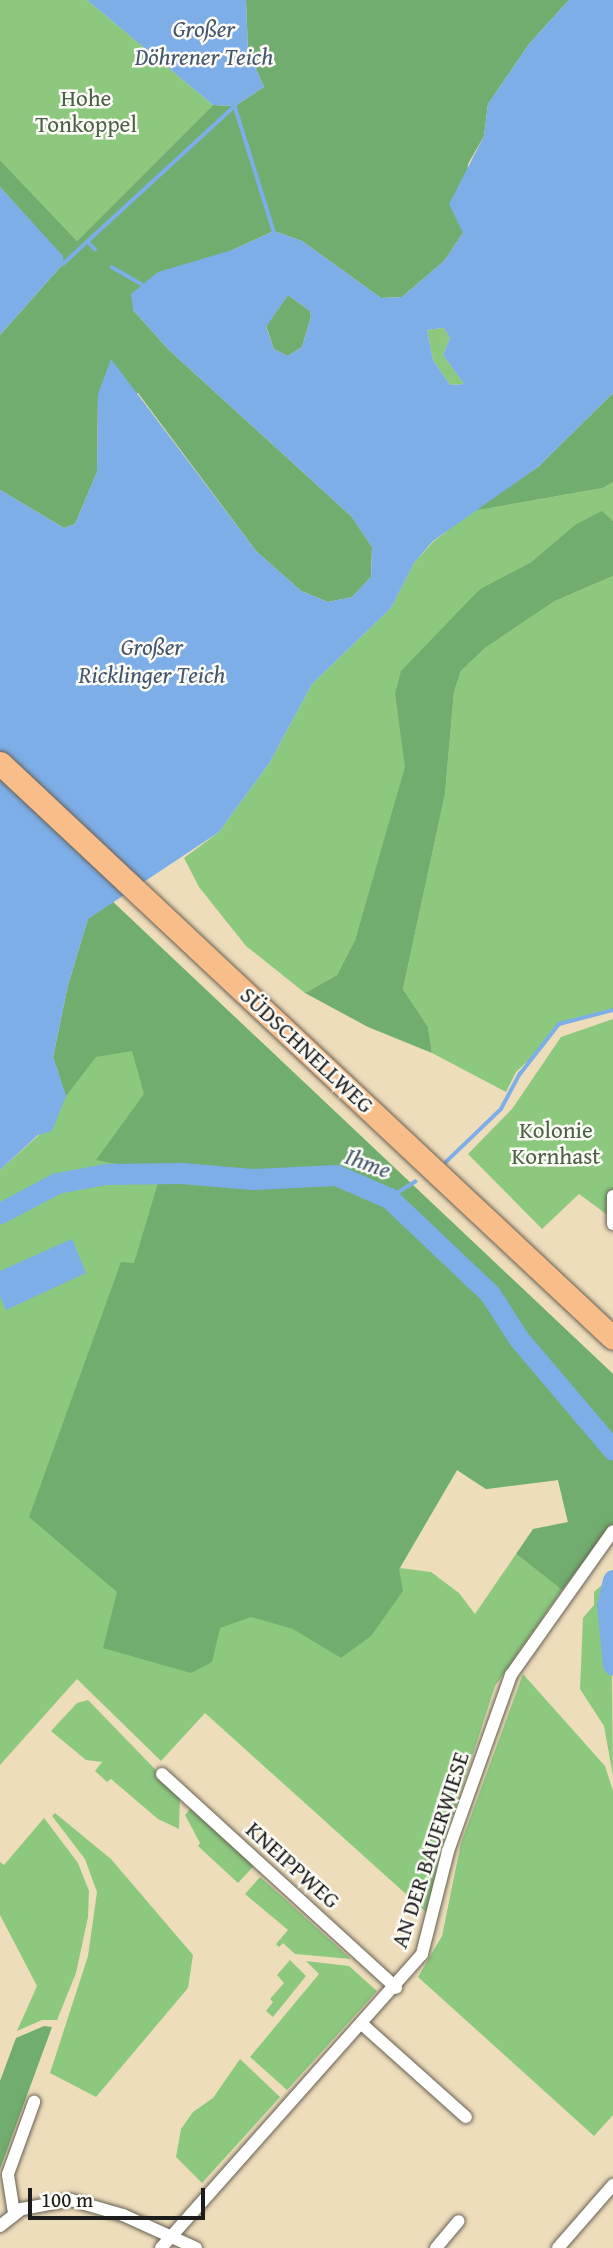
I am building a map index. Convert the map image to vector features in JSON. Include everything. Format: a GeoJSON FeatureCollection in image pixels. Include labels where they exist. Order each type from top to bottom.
{"type":"FeatureCollection","features":[{"type":"Feature","properties":{"kind":"highway","name":"SÜDSCHNELLWEG"},"geometry":{"type":"LineString","coordinates":[[0,764],[176,937],[613,1355]]}},
{"type":"Feature","properties":{"kind":"highway","name":"SÜDSCHNELLWEG"},"geometry":{"type":"LineString","coordinates":[[0,781],[176,937],[613,1338]]}},
{"type":"Feature","properties":{"kind":"street"},"geometry":{"type":"LineString","coordinates":[[613,1196],[613,1224]]}},
{"type":"Feature","properties":{"kind":"street","name":"AN DER BAUERWIESE"},"geometry":{"type":"LineString","coordinates":[[161,2248],[396,1988],[422,1954],[430,1933],[448,1851],[511,1675],[613,1531]]}},
{"type":"Feature","properties":{"kind":"street","name":"KNEIPPWEG"},"geometry":{"type":"LineString","coordinates":[[162,1774],[396,1988]]}},
{"type":"Feature","properties":{"kind":"street"},"geometry":{"type":"LineString","coordinates":[[363,2025],[466,2118]]}},
{"type":"Feature","properties":{"kind":"street"},"geometry":{"type":"LineString","coordinates":[[14,2213],[8,2174],[34,2102]]}},
{"type":"Feature","properties":{"kind":"street"},"geometry":{"type":"LineString","coordinates":[[558,2248],[613,2185]]}},
{"type":"Feature","properties":{"kind":"street"},"geometry":{"type":"LineString","coordinates":[[0,2225],[14,2213],[42,2203],[71,2200],[123,2215],[196,2248]]}},
{"type":"Feature","properties":{"kind":"street"},"geometry":{"type":"LineString","coordinates":[[436,2248],[459,2221]]}},
{"type":"Feature","properties":{"kind":"green space","name":"Hohe Tonkoppel"},"geometry":{"type":"Polygon","coordinates":[[[0,0],[87,0],[213,105],[77,241],[0,160],[0,0]]]}},
{"type":"Feature","properties":{"kind":"green space"},"geometry":{"type":"Polygon","coordinates":[[[246,0],[569,0],[529,44],[488,104],[484,136],[468,164],[463,233],[444,261],[402,297],[381,298],[302,241],[274,231],[232,250],[133,310],[169,350],[352,517],[372,547],[371,577],[352,597],[328,602],[301,591],[256,551],[138,393],[98,394],[97,472],[75,524],[64,528],[0,490],[0,335],[63,264],[62,256],[0,187],[0,160],[77,241],[213,105],[235,106],[264,87],[248,51],[246,0]]]}},
{"type":"Feature","properties":{"kind":"green space"},"geometry":{"type":"Polygon","coordinates":[[[288,295],[310,311],[311,317],[302,347],[288,356],[274,349],[266,326],[288,295]]]}},
{"type":"Feature","properties":{"kind":"green space"},"geometry":{"type":"Polygon","coordinates":[[[444,328],[450,338],[443,355],[464,384],[450,385],[433,360],[427,330],[444,328]]]}},
{"type":"Feature","properties":{"kind":"green space"},"geometry":{"type":"Polygon","coordinates":[[[613,393],[613,482],[603,488],[473,511],[538,467],[613,393]]]}},
{"type":"Feature","properties":{"kind":"green space"},"geometry":{"type":"Polygon","coordinates":[[[613,482],[613,521],[602,512],[576,524],[531,562],[480,589],[395,694],[406,767],[355,940],[337,975],[305,993],[246,946],[199,887],[184,858],[219,832],[270,762],[312,684],[391,608],[414,563],[434,541],[473,511],[603,488],[613,482]]]}},
{"type":"Feature","properties":{"kind":"green space"},"geometry":{"type":"Polygon","coordinates":[[[602,511],[613,521],[613,576],[555,601],[485,648],[461,671],[454,692],[445,794],[403,989],[428,1027],[432,1053],[368,1027],[305,993],[337,975],[355,940],[405,767],[395,694],[401,671],[480,589],[531,562],[576,524],[602,511]]]}},
{"type":"Feature","properties":{"kind":"green space"},"geometry":{"type":"Polygon","coordinates":[[[613,576],[613,1010],[559,1024],[546,1044],[516,1072],[506,1092],[432,1053],[428,1027],[403,989],[445,794],[454,692],[461,671],[485,648],[555,601],[613,576]]]}},
{"type":"Feature","properties":{"kind":"green space"},"geometry":{"type":"Polygon","coordinates":[[[112,901],[613,1374],[613,1524],[588,1552],[568,1522],[558,1480],[486,1489],[457,1470],[400,1568],[431,1572],[459,1593],[475,1614],[516,1554],[562,1590],[495,1686],[442,1849],[427,1913],[205,1713],[161,1761],[77,1679],[0,1765],[0,1170],[39,1135],[112,901]]]}},
{"type":"Feature","properties":{"kind":"green space"},"geometry":{"type":"Polygon","coordinates":[[[112,901],[613,1374],[613,1524],[562,1590],[516,1554],[533,1529],[568,1522],[558,1480],[486,1489],[457,1470],[399,1569],[403,1591],[371,1636],[341,1658],[293,1629],[251,1617],[220,1628],[212,1662],[191,1673],[103,1648],[117,1592],[29,1517],[121,1262],[134,1263],[161,1173],[96,1160],[144,1094],[132,1051],[96,1057],[66,1096],[53,1057],[68,985],[88,919],[112,901]]]}},
{"type":"Feature","properties":{"kind":"green space","name":"Kolonie Kornhast"},"geometry":{"type":"Polygon","coordinates":[[[613,1019],[613,1219],[579,1194],[542,1229],[468,1154],[512,1109],[561,1037],[613,1019]]]}},
{"type":"Feature","properties":{"kind":"green space"},"geometry":{"type":"Polygon","coordinates":[[[612,1576],[605,1606],[612,1678],[613,1776],[604,1726],[580,1689],[583,1618],[594,1605],[594,1592],[612,1576]]]}},
{"type":"Feature","properties":{"kind":"green space"},"geometry":{"type":"Polygon","coordinates":[[[523,1674],[605,1766],[613,1791],[613,2115],[594,2136],[418,1977],[442,1936],[461,1843],[523,1674]]]}},
{"type":"Feature","properties":{"kind":"green space"},"geometry":{"type":"Polygon","coordinates":[[[88,1700],[180,1795],[179,1829],[158,1819],[111,1779],[107,1782],[95,1771],[102,1762],[86,1760],[51,1731],[77,1703],[88,1700]]]}},
{"type":"Feature","properties":{"kind":"green space"},"geometry":{"type":"Polygon","coordinates":[[[191,1808],[254,1866],[238,1883],[198,1846],[200,1843],[185,1815],[191,1808]]]}},
{"type":"Feature","properties":{"kind":"green space"},"geometry":{"type":"Polygon","coordinates":[[[55,1813],[111,1859],[193,1955],[188,1988],[96,2097],[50,2073],[88,1956],[97,1892],[85,1859],[52,1816],[55,1813]]]}},
{"type":"Feature","properties":{"kind":"green space"},"geometry":{"type":"Polygon","coordinates":[[[44,1818],[78,1863],[89,1891],[88,1917],[76,1973],[57,2020],[42,2020],[17,2031],[37,1986],[0,1915],[0,1862],[4,1865],[44,1818]]]}},
{"type":"Feature","properties":{"kind":"green space"},"geometry":{"type":"Polygon","coordinates":[[[260,1877],[351,1959],[295,1954],[283,1943],[279,1947],[276,1944],[288,1930],[245,1894],[260,1877]]]}},
{"type":"Feature","properties":{"kind":"green space"},"geometry":{"type":"Polygon","coordinates":[[[290,1960],[306,1976],[273,2017],[266,2011],[273,2002],[270,1999],[284,1983],[277,1975],[290,1960]]]}},
{"type":"Feature","properties":{"kind":"green space"},"geometry":{"type":"Polygon","coordinates":[[[306,1961],[349,1966],[377,1991],[287,2090],[250,2057],[319,1974],[306,1961]]]}},
{"type":"Feature","properties":{"kind":"green space"},"geometry":{"type":"Polygon","coordinates":[[[44,2026],[52,2027],[0,2169],[0,2081],[16,2038],[44,2026]]]}},
{"type":"Feature","properties":{"kind":"green space"},"geometry":{"type":"Polygon","coordinates":[[[240,2059],[280,2097],[202,2183],[176,2157],[181,2129],[193,2112],[213,2098],[240,2059]]]}},
{"type":"Feature","properties":{"kind":"water","name":"Großer Döhrener Teich"},"geometry":{"type":"Polygon","coordinates":[[[87,0],[246,0],[248,51],[264,87],[235,106],[213,105],[87,0]]]}},
{"type":"Feature","properties":{"kind":"water","name":"Großer Ricklinger Teich"},"geometry":{"type":"Polygon","coordinates":[[[569,0],[613,0],[613,393],[538,467],[433,541],[414,563],[391,608],[312,684],[270,762],[219,832],[88,919],[68,985],[53,1057],[66,1096],[52,1131],[38,1135],[0,1170],[0,490],[64,528],[75,524],[97,472],[98,394],[111,359],[256,551],[301,591],[328,602],[352,597],[371,577],[372,547],[352,517],[169,350],[133,310],[131,294],[158,272],[232,250],[274,231],[302,241],[381,298],[402,297],[444,261],[463,233],[449,204],[484,136],[488,104],[529,44],[569,0]],[[288,295],[266,327],[274,349],[288,356],[302,347],[311,317],[310,311],[288,295]],[[444,328],[427,330],[433,360],[450,385],[464,384],[443,355],[450,338],[444,328]]]}},
{"type":"Feature","properties":{"kind":"water"},"geometry":{"type":"Polygon","coordinates":[[[0,187],[63,256],[63,264],[0,335],[0,187]]]}},
{"type":"Feature","properties":{"kind":"water"},"geometry":{"type":"Polygon","coordinates":[[[72,1239],[86,1273],[6,1310],[0,1296],[0,1271],[72,1239]]]}},
{"type":"Feature","properties":{"kind":"waterway"},"geometry":{"type":"LineString","coordinates":[[63,264],[235,106],[274,231]]}},
{"type":"Feature","properties":{"kind":"waterway"},"geometry":{"type":"LineString","coordinates":[[88,242],[95,249]]}},
{"type":"Feature","properties":{"kind":"waterway"},"geometry":{"type":"LineString","coordinates":[[112,267],[142,284]]}},
{"type":"Feature","properties":{"kind":"waterway"},"geometry":{"type":"LineString","coordinates":[[446,1162],[501,1109],[520,1074],[559,1024],[613,1010]]}},
{"type":"Feature","properties":{"kind":"waterway","name":"Ihme"},"geometry":{"type":"LineString","coordinates":[[0,1213],[57,1183],[105,1174],[181,1173],[252,1179],[336,1175],[389,1198],[490,1294],[519,1339],[613,1450]]}},
{"type":"Feature","properties":{"kind":"waterway"},"geometry":{"type":"LineString","coordinates":[[389,1198],[415,1182]]}},
{"type":"Feature","properties":{"kind":"waterway","name":"Ihme"},"geometry":{"type":"LineString","coordinates":[[613,1580],[607,1605],[613,1665]]}}]}
